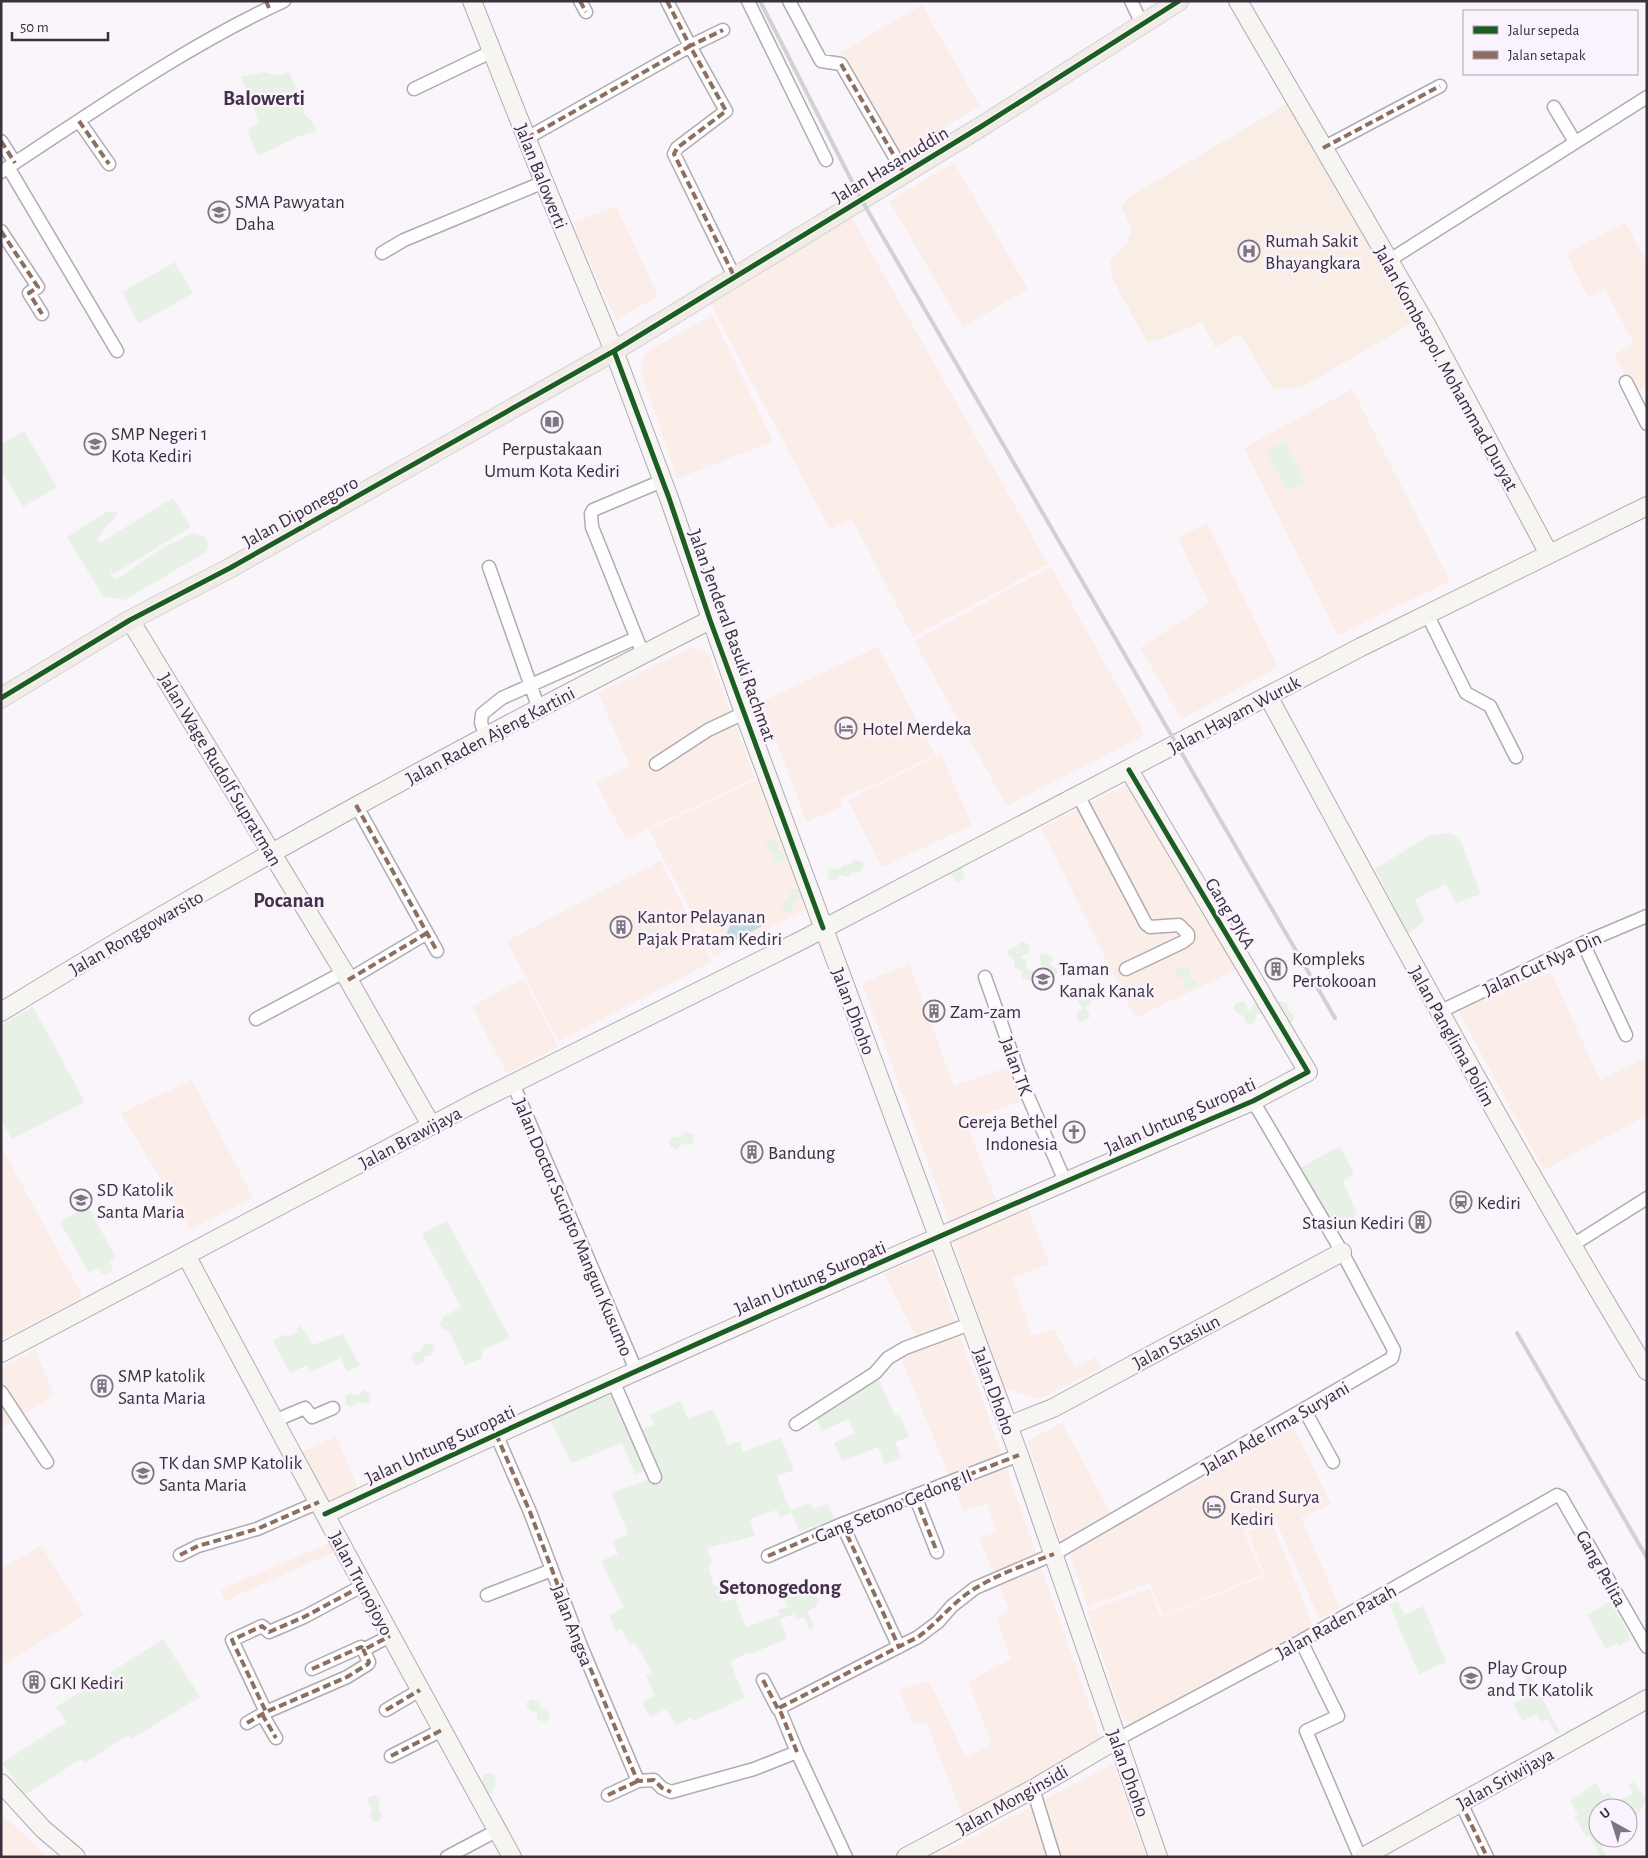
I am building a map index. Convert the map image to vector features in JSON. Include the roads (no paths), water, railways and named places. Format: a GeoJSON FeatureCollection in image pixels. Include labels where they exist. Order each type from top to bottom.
{"type":"FeatureCollection","features":[{"type":"Feature","properties":{"kind":"main road","name":"Jalan Hasanuddin"},"geometry":{"type":"LineString","coordinates":[[614,351],[1179,1]]}},
{"type":"Feature","properties":{"kind":"main road","name":"Jalan Diponegoro"},"geometry":{"type":"LineString","coordinates":[[1,698],[130,620],[230,568],[614,351]]}},
{"type":"Feature","properties":{"kind":"street"},"geometry":{"type":"LineString","coordinates":[[8,167],[267,5],[284,1]]}},
{"type":"Feature","properties":{"kind":"street","name":"Jalan Balowerti"},"geometry":{"type":"LineString","coordinates":[[472,1],[614,351]]}},
{"type":"Feature","properties":{"kind":"street"},"geometry":{"type":"LineString","coordinates":[[667,1],[726,111],[677,148],[674,154],[734,276]]}},
{"type":"Feature","properties":{"kind":"street"},"geometry":{"type":"LineString","coordinates":[[748,1],[826,160]]}},
{"type":"Feature","properties":{"kind":"street"},"geometry":{"type":"LineString","coordinates":[[789,1],[821,61],[841,64],[904,172]]}},
{"type":"Feature","properties":{"kind":"street"},"geometry":{"type":"LineString","coordinates":[[1131,1],[1142,24]]}},
{"type":"Feature","properties":{"kind":"street","name":"Jalan Kombespol. Mohammad Duryat"},"geometry":{"type":"LineString","coordinates":[[1238,1],[1426,324],[1549,554]]}},
{"type":"Feature","properties":{"kind":"street"},"geometry":{"type":"LineString","coordinates":[[527,138],[690,46],[723,30]]}},
{"type":"Feature","properties":{"kind":"street"},"geometry":{"type":"LineString","coordinates":[[414,89],[493,51]]}},
{"type":"Feature","properties":{"kind":"street"},"geometry":{"type":"LineString","coordinates":[[1323,148],[1440,86]]}},
{"type":"Feature","properties":{"kind":"street"},"geometry":{"type":"LineString","coordinates":[[1388,261],[1647,97]]}},
{"type":"Feature","properties":{"kind":"street"},"geometry":{"type":"LineString","coordinates":[[1554,107],[1575,142]]}},
{"type":"Feature","properties":{"kind":"street"},"geometry":{"type":"LineString","coordinates":[[79,121],[110,164]]}},
{"type":"Feature","properties":{"kind":"street"},"geometry":{"type":"LineString","coordinates":[[1,141],[8,167],[118,351]]}},
{"type":"Feature","properties":{"kind":"street"},"geometry":{"type":"LineString","coordinates":[[382,253],[404,240],[544,182]]}},
{"type":"Feature","properties":{"kind":"street"},"geometry":{"type":"LineString","coordinates":[[1,231],[38,287],[29,293],[42,314]]}},
{"type":"Feature","properties":{"kind":"street","name":"Jalan Jenderal Basuki Rachmat"},"geometry":{"type":"LineString","coordinates":[[614,351],[823,928]]}},
{"type":"Feature","properties":{"kind":"street"},"geometry":{"type":"LineString","coordinates":[[1626,382],[1647,424]]}},
{"type":"Feature","properties":{"kind":"street"},"geometry":{"type":"LineString","coordinates":[[486,737],[481,723],[482,714],[502,698],[531,685],[640,646],[592,526],[591,514],[594,510],[662,481]]}},
{"type":"Feature","properties":{"kind":"street","name":"Jalan Hayam Wuruk"},"geometry":{"type":"LineString","coordinates":[[823,928],[1427,614],[1647,506]]}},
{"type":"Feature","properties":{"kind":"street"},"geometry":{"type":"LineString","coordinates":[[490,567],[539,709]]}},
{"type":"Feature","properties":{"kind":"street"},"geometry":{"type":"LineString","coordinates":[[1427,614],[1466,693],[1490,706],[1516,758]]}},
{"type":"Feature","properties":{"kind":"street","name":"Jalan Wage Rudolf Supratman"},"geometry":{"type":"LineString","coordinates":[[130,620],[346,976],[432,1125]]}},
{"type":"Feature","properties":{"kind":"street","name":"Jalan Raden Ajeng Kartini"},"geometry":{"type":"LineString","coordinates":[[271,853],[356,805],[539,709],[640,646],[710,620]]}},
{"type":"Feature","properties":{"kind":"street","name":"Jalan Panglima Polim"},"geometry":{"type":"LineString","coordinates":[[1268,696],[1439,1012],[1570,1246],[1647,1371]]}},
{"type":"Feature","properties":{"kind":"street"},"geometry":{"type":"LineString","coordinates":[[656,764],[700,735],[744,713]]}},
{"type":"Feature","properties":{"kind":"street","name":"Gang PJKA"},"geometry":{"type":"LineString","coordinates":[[1129,770],[1308,1072]]}},
{"type":"Feature","properties":{"kind":"street"},"geometry":{"type":"LineString","coordinates":[[1078,796],[1146,924],[1150,927],[1179,925],[1188,934],[1188,938],[1183,942],[1126,969]]}},
{"type":"Feature","properties":{"kind":"street"},"geometry":{"type":"LineString","coordinates":[[356,805],[437,951]]}},
{"type":"Feature","properties":{"kind":"street","name":"Jalan Ronggowarsito"},"geometry":{"type":"LineString","coordinates":[[1,1012],[271,853]]}},
{"type":"Feature","properties":{"kind":"street","name":"Jalan Cut Nya Din"},"geometry":{"type":"LineString","coordinates":[[1439,1012],[1583,943],[1647,916]]}},
{"type":"Feature","properties":{"kind":"street","name":"Jalan Brawijaya"},"geometry":{"type":"LineString","coordinates":[[1,1353],[432,1125],[614,1035],[823,928]]}},
{"type":"Feature","properties":{"kind":"street","name":"Jalan Dhoho"},"geometry":{"type":"LineString","coordinates":[[823,928],[940,1238],[1019,1455],[1158,1857]]}},
{"type":"Feature","properties":{"kind":"street"},"geometry":{"type":"LineString","coordinates":[[256,1019],[346,976],[427,933]]}},
{"type":"Feature","properties":{"kind":"street"},"geometry":{"type":"LineString","coordinates":[[1583,943],[1626,1035]]}},
{"type":"Feature","properties":{"kind":"street","name":"Jalan TK"},"geometry":{"type":"LineString","coordinates":[[985,977],[1023,1085],[1065,1181]]}},
{"type":"Feature","properties":{"kind":"street","name":"Jalan Untung Suropati"},"geometry":{"type":"LineString","coordinates":[[322,1508],[496,1434],[810,1292],[940,1238],[1065,1181],[1253,1101],[1308,1072]]}},
{"type":"Feature","properties":{"kind":"street","name":"Jalan Doctor Sucipto Mangun Kusumo"},"geometry":{"type":"LineString","coordinates":[[512,1084],[636,1370]]}},
{"type":"Feature","properties":{"kind":"street"},"geometry":{"type":"LineString","coordinates":[[1253,1101],[1342,1252]]}},
{"type":"Feature","properties":{"kind":"street"},"geometry":{"type":"LineString","coordinates":[[1570,1246],[1647,1198]]}},
{"type":"Feature","properties":{"kind":"street","name":"Jalan Ade Irma Suryani"},"geometry":{"type":"LineString","coordinates":[[778,1708],[899,1647],[936,1624],[952,1606],[975,1588],[1054,1554],[1386,1363],[1394,1354],[1394,1350],[1342,1252]]}},
{"type":"Feature","properties":{"kind":"street","name":"Jalan Stasiun"},"geometry":{"type":"LineString","coordinates":[[1008,1426],[1053,1408],[1342,1252]]}},
{"type":"Feature","properties":{"kind":"street","name":"Jalan Trunojoyo"},"geometry":{"type":"LineString","coordinates":[[186,1255],[362,1586],[512,1857]]}},
{"type":"Feature","properties":{"kind":"street"},"geometry":{"type":"LineString","coordinates":[[796,1424],[875,1373],[888,1358],[905,1348],[970,1324]]}},
{"type":"Feature","properties":{"kind":"street"},"geometry":{"type":"LineString","coordinates":[[613,1381],[655,1477]]}},
{"type":"Feature","properties":{"kind":"street"},"geometry":{"type":"LineString","coordinates":[[1,1392],[47,1462]]}},
{"type":"Feature","properties":{"kind":"street"},"geometry":{"type":"LineString","coordinates":[[274,1421],[305,1408],[312,1417],[333,1408]]}},
{"type":"Feature","properties":{"kind":"street"},"geometry":{"type":"LineString","coordinates":[[1304,1409],[1333,1462]]}},
{"type":"Feature","properties":{"kind":"street","name":"Jalan Angsa"},"geometry":{"type":"LineString","coordinates":[[496,1434],[581,1646],[638,1781]]}},
{"type":"Feature","properties":{"kind":"street","name":"Gang Setono Gedong II"},"geometry":{"type":"LineString","coordinates":[[768,1556],[842,1524],[1019,1455]]}},
{"type":"Feature","properties":{"kind":"street"},"geometry":{"type":"LineString","coordinates":[[914,1496],[937,1552]]}},
{"type":"Feature","properties":{"kind":"street","name":"Jalan Raden Patah"},"geometry":{"type":"LineString","coordinates":[[1116,1740],[1301,1641],[1553,1496]]}},
{"type":"Feature","properties":{"kind":"street","name":"Gang Pelita"},"geometry":{"type":"LineString","coordinates":[[1553,1496],[1562,1497],[1647,1647]]}},
{"type":"Feature","properties":{"kind":"street"},"geometry":{"type":"LineString","coordinates":[[180,1555],[198,1546],[322,1508]]}},
{"type":"Feature","properties":{"kind":"street"},"geometry":{"type":"LineString","coordinates":[[842,1524],[899,1647]]}},
{"type":"Feature","properties":{"kind":"street"},"geometry":{"type":"LineString","coordinates":[[487,1596],[552,1570]]}},
{"type":"Feature","properties":{"kind":"street"},"geometry":{"type":"LineString","coordinates":[[276,1738],[233,1644],[231,1635],[262,1626],[269,1632],[304,1617],[362,1586]]}},
{"type":"Feature","properties":{"kind":"street"},"geometry":{"type":"LineString","coordinates":[[363,1649],[390,1636]]}},
{"type":"Feature","properties":{"kind":"street"},"geometry":{"type":"LineString","coordinates":[[1301,1641],[1338,1716],[1306,1731],[1362,1857]]}},
{"type":"Feature","properties":{"kind":"street"},"geometry":{"type":"LineString","coordinates":[[247,1723],[264,1713],[347,1677],[369,1662],[361,1646],[312,1669]]}},
{"type":"Feature","properties":{"kind":"street"},"geometry":{"type":"LineString","coordinates":[[763,1680],[778,1708],[846,1857]]}},
{"type":"Feature","properties":{"kind":"street"},"geometry":{"type":"LineString","coordinates":[[386,1710],[420,1690]]}},
{"type":"Feature","properties":{"kind":"street","name":"Jalan Sriwijaya"},"geometry":{"type":"LineString","coordinates":[[1362,1857],[1647,1699]]}},
{"type":"Feature","properties":{"kind":"street"},"geometry":{"type":"LineString","coordinates":[[391,1756],[442,1730]]}},
{"type":"Feature","properties":{"kind":"street","name":"Jalan Monginsidi"},"geometry":{"type":"LineString","coordinates":[[911,1856],[1033,1789],[1116,1740]]}},
{"type":"Feature","properties":{"kind":"street"},"geometry":{"type":"LineString","coordinates":[[608,1795],[638,1781],[654,1780],[662,1788],[671,1792],[754,1769],[797,1752]]}},
{"type":"Feature","properties":{"kind":"street"},"geometry":{"type":"LineString","coordinates":[[1,1783],[43,1829],[76,1857]]}},
{"type":"Feature","properties":{"kind":"street"},"geometry":{"type":"LineString","coordinates":[[1033,1789],[1054,1857]]}},
{"type":"Feature","properties":{"kind":"street"},"geometry":{"type":"LineString","coordinates":[[1461,1803],[1487,1857]]}},
{"type":"Feature","properties":{"kind":"street"},"geometry":{"type":"LineString","coordinates":[[447,1857],[498,1830]]}},
{"type":"Feature","properties":{"kind":"water"},"geometry":{"type":"Polygon","coordinates":[[[744,916],[755,917],[762,926],[732,942],[726,936],[730,925],[744,916]]]}},
{"type":"Feature","properties":{"kind":"railway"},"geometry":{"type":"LineString","coordinates":[[760,1],[861,199],[1335,1018]]}},
{"type":"Feature","properties":{"kind":"railway"},"geometry":{"type":"LineString","coordinates":[[1517,1333],[1647,1558]]}},
{"type":"Feature","properties":{"kind":"place","name":"SMA Pawyatan Daha"},"geometry":{"type":"Point","coordinates":[219,212]}},
{"type":"Feature","properties":{"kind":"place","name":"Rumah Sakit Bhayangkara"},"geometry":{"type":"Point","coordinates":[1249,251]}},
{"type":"Feature","properties":{"kind":"place","name":"Perpustakaan Umum Kota Kediri"},"geometry":{"type":"Point","coordinates":[552,422]}},
{"type":"Feature","properties":{"kind":"place","name":"SMP Negeri 1 Kota Kediri"},"geometry":{"type":"Point","coordinates":[95,444]}},
{"type":"Feature","properties":{"kind":"place","name":"Hotel Merdeka"},"geometry":{"type":"Point","coordinates":[846,728]}},
{"type":"Feature","properties":{"kind":"place","name":"Kantor Pelayanan Pajak Pratam Kediri"},"geometry":{"type":"Point","coordinates":[621,927]}},
{"type":"Feature","properties":{"kind":"place","name":"Kompleks Pertokooan"},"geometry":{"type":"Point","coordinates":[1276,969]}},
{"type":"Feature","properties":{"kind":"place","name":"Taman Kanak Kanak"},"geometry":{"type":"Point","coordinates":[1043,979]}},
{"type":"Feature","properties":{"kind":"place","name":"Zam-zam"},"geometry":{"type":"Point","coordinates":[934,1011]}},
{"type":"Feature","properties":{"kind":"place","name":"Gereja Bethel Indonesia"},"geometry":{"type":"Point","coordinates":[1074,1132]}},
{"type":"Feature","properties":{"kind":"place","name":"Bandung"},"geometry":{"type":"Point","coordinates":[752,1152]}},
{"type":"Feature","properties":{"kind":"place","name":"SD Katolik Santa Maria"},"geometry":{"type":"Point","coordinates":[81,1200]}},
{"type":"Feature","properties":{"kind":"place","name":"Kediri"},"geometry":{"type":"Point","coordinates":[1461,1202]}},
{"type":"Feature","properties":{"kind":"place","name":"Stasiun Kediri"},"geometry":{"type":"Point","coordinates":[1420,1222]}},
{"type":"Feature","properties":{"kind":"place","name":"SMP katolik Santa Maria"},"geometry":{"type":"Point","coordinates":[102,1386]}},
{"type":"Feature","properties":{"kind":"place","name":"TK dan SMP Katolik Santa Maria"},"geometry":{"type":"Point","coordinates":[143,1473]}},
{"type":"Feature","properties":{"kind":"place","name":"Grand Surya Kediri"},"geometry":{"type":"Point","coordinates":[1214,1507]}},
{"type":"Feature","properties":{"kind":"place","name":"Play Group and TK Katolik"},"geometry":{"type":"Point","coordinates":[1471,1678]}},
{"type":"Feature","properties":{"kind":"place","name":"GKI Kediri"},"geometry":{"type":"Point","coordinates":[34,1682]}},
{"type":"Feature","properties":{"kind":"district","name":"Balowerti"},"geometry":{"type":"Point","coordinates":[264,98]}},
{"type":"Feature","properties":{"kind":"district","name":"Pocanan"},"geometry":{"type":"Point","coordinates":[289,900]}},
{"type":"Feature","properties":{"kind":"district","name":"Setonogedong"},"geometry":{"type":"Point","coordinates":[780,1587]}}]}
